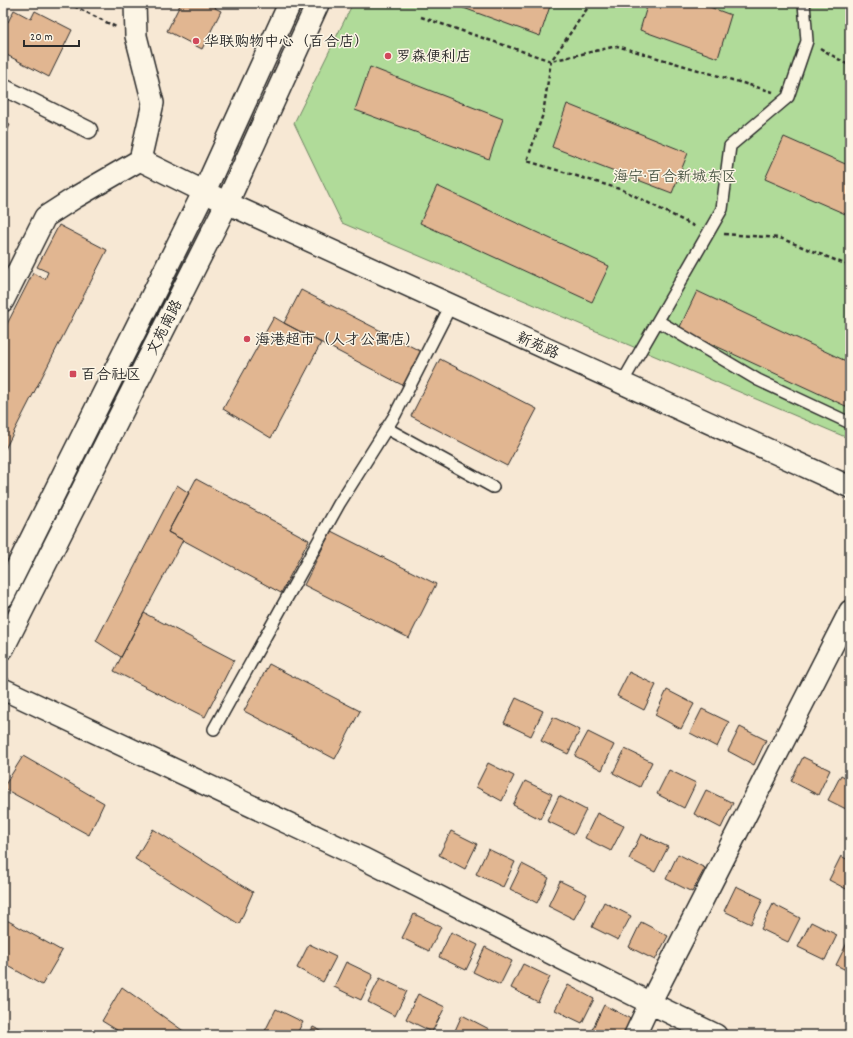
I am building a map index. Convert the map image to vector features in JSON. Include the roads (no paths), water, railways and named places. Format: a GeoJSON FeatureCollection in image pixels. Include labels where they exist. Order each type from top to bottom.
{"type":"FeatureCollection","features":[{"type":"Feature","properties":{"kind":"main road","name":"文苑南路"},"geometry":{"type":"LineString","coordinates":[[3,596],[204,192],[290,3]]}},
{"type":"Feature","properties":{"kind":"main road","name":"文苑南路"},"geometry":{"type":"LineString","coordinates":[[3,648],[226,203],[318,3]]}},
{"type":"Feature","properties":{"kind":"street"},"geometry":{"type":"LineString","coordinates":[[3,301],[45,217],[76,197],[140,160],[153,103],[136,36],[135,3]]}},
{"type":"Feature","properties":{"kind":"street"},"geometry":{"type":"LineString","coordinates":[[3,87],[88,130]]}},
{"type":"Feature","properties":{"kind":"street","name":"新苑路"},"geometry":{"type":"LineString","coordinates":[[140,160],[226,203],[850,487]]}},
{"type":"Feature","properties":{"kind":"street"},"geometry":{"type":"LineString","coordinates":[[635,1035],[850,611]]}},
{"type":"Feature","properties":{"kind":"street"},"geometry":{"type":"LineString","coordinates":[[3,689],[362,858],[716,1035]]}},
{"type":"Feature","properties":{"kind":"lane"},"geometry":{"type":"LineString","coordinates":[[622,383],[722,209],[730,146],[788,97],[807,41],[804,3]]}},
{"type":"Feature","properties":{"kind":"lane"},"geometry":{"type":"LineString","coordinates":[[214,730],[339,504],[395,415],[451,305]]}},
{"type":"Feature","properties":{"kind":"lane"},"geometry":{"type":"LineString","coordinates":[[658,321],[758,380],[850,423]]}},
{"type":"Feature","properties":{"kind":"lane"},"geometry":{"type":"LineString","coordinates":[[386,428],[493,487]]}},
{"type":"Feature","properties":{"kind":"place","name":"华联购物中心（百合店）"},"geometry":{"type":"Point","coordinates":[196,41]}},
{"type":"Feature","properties":{"kind":"place","name":"罗森便利店"},"geometry":{"type":"Point","coordinates":[388,56]}},
{"type":"Feature","properties":{"kind":"place","name":"海港超市（人才公寓店）"},"geometry":{"type":"Point","coordinates":[247,339]}},
{"type":"Feature","properties":{"kind":"place","name":"百合社区"},"geometry":{"type":"Point","coordinates":[73,374]}},
{"type":"Feature","properties":{"kind":"park label","name":"海宁·百合新城东区"},"geometry":{"type":"Point","coordinates":[675,176]}}]}
